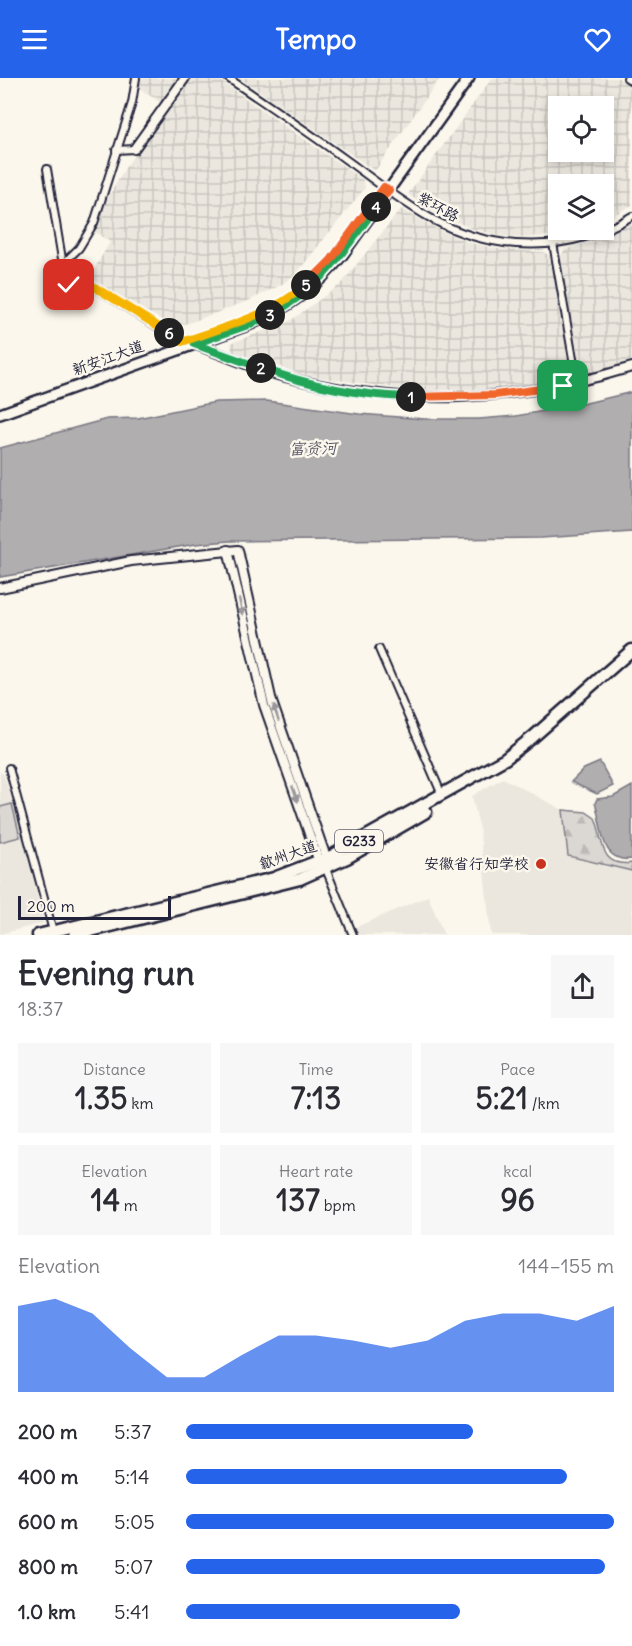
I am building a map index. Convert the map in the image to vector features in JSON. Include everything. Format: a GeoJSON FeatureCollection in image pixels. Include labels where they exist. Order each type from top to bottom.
{"type":"FeatureCollection","features":[{"type":"Feature","properties":{"kind":"highway","name":"歙州大道"},"geometry":{"type":"LineString","coordinates":[[38,935],[324,865],[492,767],[517,750],[632,650]]}},
{"type":"Feature","properties":{"kind":"highway","name":"歙州大道"},"geometry":{"type":"LineString","coordinates":[[75,935],[276,886],[403,827],[508,764],[537,742],[632,658]]}},
{"type":"Feature","properties":{"kind":"main road","name":"新安江大道"},"geometry":{"type":"LineString","coordinates":[[0,414],[258,321],[305,294],[335,264],[462,78]]}},
{"type":"Feature","properties":{"kind":"main road","name":"新安江大道"},"geometry":{"type":"LineString","coordinates":[[0,407],[256,316],[301,289],[331,260],[469,78]]}},
{"type":"Feature","properties":{"kind":"street"},"geometry":{"type":"LineString","coordinates":[[136,78],[132,103],[91,230],[75,254],[56,271],[63,284],[69,285],[80,281],[88,283],[182,342]]}},
{"type":"Feature","properties":{"kind":"street"},"geometry":{"type":"LineString","coordinates":[[116,150],[134,149],[185,78]]}},
{"type":"Feature","properties":{"kind":"street","name":"紫环路"},"geometry":{"type":"LineString","coordinates":[[228,78],[430,218],[469,235],[513,244],[554,243],[591,235],[632,216]]}},
{"type":"Feature","properties":{"kind":"street"},"geometry":{"type":"LineString","coordinates":[[627,78],[632,81]]}},
{"type":"Feature","properties":{"kind":"street"},"geometry":{"type":"LineString","coordinates":[[47,169],[63,265]]}},
{"type":"Feature","properties":{"kind":"street"},"geometry":{"type":"LineString","coordinates":[[554,243],[577,382]]}},
{"type":"Feature","properties":{"kind":"street"},"geometry":{"type":"LineString","coordinates":[[194,344],[283,376],[348,390],[386,395],[439,397],[544,390],[632,367]]}},
{"type":"Feature","properties":{"kind":"street"},"geometry":{"type":"LineString","coordinates":[[228,550],[264,705],[353,935]]}},
{"type":"Feature","properties":{"kind":"street"},"geometry":{"type":"LineString","coordinates":[[0,588],[131,561],[238,550],[272,702],[324,865]]}},
{"type":"Feature","properties":{"kind":"street"},"geometry":{"type":"LineString","coordinates":[[379,649],[442,795]]}},
{"type":"Feature","properties":{"kind":"street"},"geometry":{"type":"LineString","coordinates":[[9,768],[54,931]]}},
{"type":"Feature","properties":{"kind":"shaded area"},"geometry":{"type":"Polygon","coordinates":[[[140,78],[178,78],[161,103],[139,88],[140,78]]]}},
{"type":"Feature","properties":{"kind":"shaded area"},"geometry":{"type":"Polygon","coordinates":[[[192,78],[216,78],[363,180],[365,188],[296,274],[281,285],[248,301],[189,323],[175,325],[168,324],[89,278],[110,242],[93,231],[107,199],[127,165],[192,78]]]}},
{"type":"Feature","properties":{"kind":"shaded area"},"geometry":{"type":"Polygon","coordinates":[[[240,78],[440,78],[375,171],[240,78]]]}},
{"type":"Feature","properties":{"kind":"shaded area"},"geometry":{"type":"Polygon","coordinates":[[[492,78],[619,78],[632,87],[632,205],[614,215],[614,174],[548,174],[548,236],[521,238],[500,236],[470,228],[430,210],[408,194],[492,78]]]}},
{"type":"Feature","properties":{"kind":"shaded area"},"geometry":{"type":"Polygon","coordinates":[[[401,209],[437,229],[470,243],[499,249],[543,252],[549,255],[552,259],[571,373],[566,380],[480,391],[408,390],[309,376],[232,353],[231,343],[290,321],[341,284],[401,209]]]}},
{"type":"Feature","properties":{"kind":"shaded area"},"geometry":{"type":"Polygon","coordinates":[[[632,223],[632,360],[585,375],[578,369],[561,256],[564,250],[596,240],[614,240],[614,232],[632,223]]]}},
{"type":"Feature","properties":{"kind":"shaded area"},"geometry":{"type":"Polygon","coordinates":[[[0,772],[4,775],[23,838],[44,923],[0,934],[0,772]]]}},
{"type":"Feature","properties":{"kind":"shaded area","name":"安徽省行知学校"},"geometry":{"type":"Polygon","coordinates":[[[503,778],[563,810],[568,856],[632,871],[632,935],[491,935],[479,826],[472,796],[503,778]]]}},
{"type":"Feature","properties":{"kind":"shaded area","name":"安徽省行知学校"},"geometry":{"type":"Polygon","coordinates":[[[428,896],[444,935],[357,935],[354,928],[428,896]]]}},
{"type":"Feature","properties":{"kind":"green space"},"geometry":{"type":"Polygon","coordinates":[[[12,804],[20,837],[0,842],[0,807],[12,804]]]}},
{"type":"Feature","properties":{"kind":"green space"},"geometry":{"type":"Polygon","coordinates":[[[563,810],[586,812],[595,818],[607,856],[613,861],[632,863],[632,871],[568,856],[563,810]]]}},
{"type":"Feature","properties":{"kind":"water","name":"富资河"},"geometry":{"type":"Polygon","coordinates":[[[632,392],[632,532],[541,538],[229,541],[196,544],[0,577],[0,448],[107,419],[138,418],[216,402],[267,401],[359,414],[425,419],[479,419],[516,416],[632,392]]]}},
{"type":"Feature","properties":{"kind":"water"},"geometry":{"type":"Polygon","coordinates":[[[600,762],[613,786],[597,794],[571,782],[584,769],[600,762]]]}},
{"type":"Feature","properties":{"kind":"water"},"geometry":{"type":"Polygon","coordinates":[[[632,786],[632,859],[621,859],[613,856],[604,842],[595,803],[597,799],[613,797],[632,786]]]}},
{"type":"Feature","properties":{"kind":"place","name":"安徽省行知学校"},"geometry":{"type":"Point","coordinates":[541,864]}},
{"type":"Feature","properties":{"kind":"route"},"geometry":{"type":"LineString","coordinates":[[69,285],[80,281],[88,283],[182,342],[256,316],[301,289],[331,260],[384,187],[389,190],[342,255],[305,294],[258,321],[194,344],[283,376],[376,394],[404,397],[476,396],[512,394],[563,386]]}}]}
